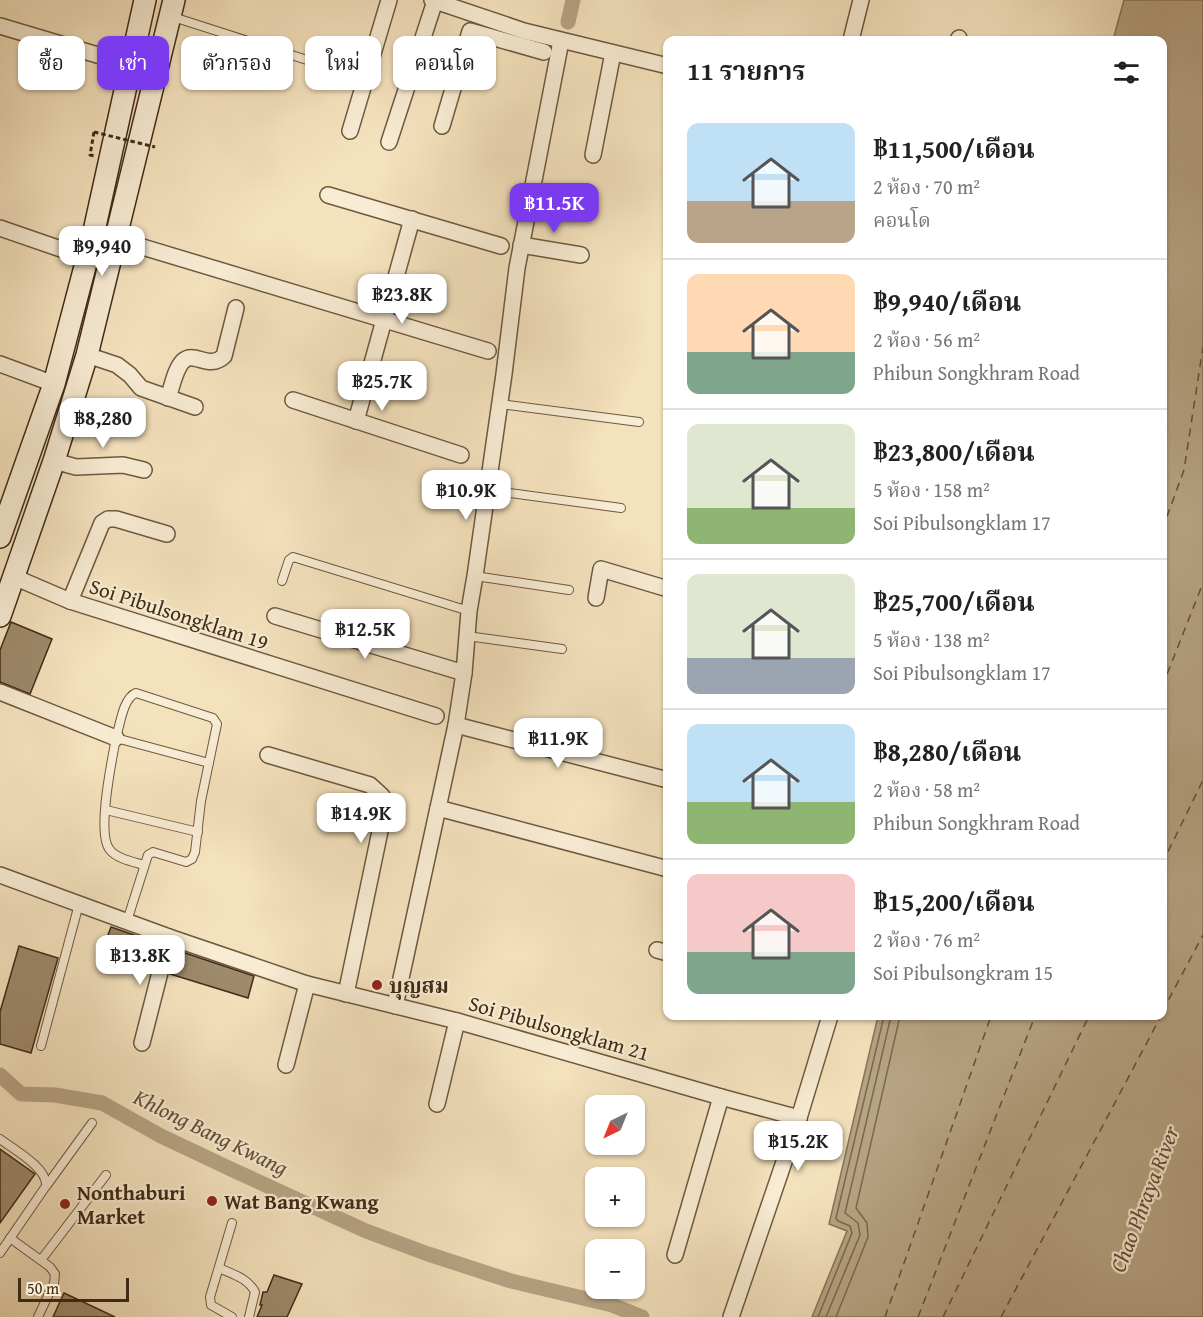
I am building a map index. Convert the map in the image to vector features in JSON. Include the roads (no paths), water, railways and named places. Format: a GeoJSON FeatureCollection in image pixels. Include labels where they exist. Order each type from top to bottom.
{"type":"FeatureCollection","features":[{"type":"Feature","properties":{"kind":"main road"},"geometry":{"type":"LineString","coordinates":[[138,36],[146,0]]}},
{"type":"Feature","properties":{"kind":"main road"},"geometry":{"type":"LineString","coordinates":[[0,616],[54,461],[87,355],[172,8]]}},
{"type":"Feature","properties":{"kind":"main road"},"geometry":{"type":"LineString","coordinates":[[0,537],[54,384],[87,258],[125,90]]}},
{"type":"Feature","properties":{"kind":"street"},"geometry":{"type":"LineString","coordinates":[[350,131],[389,0]]}},
{"type":"Feature","properties":{"kind":"street"},"geometry":{"type":"LineString","coordinates":[[852,36],[861,0]]}},
{"type":"Feature","properties":{"kind":"street"},"geometry":{"type":"LineString","coordinates":[[389,142],[434,1],[469,6],[544,52]]}},
{"type":"Feature","properties":{"kind":"street"},"geometry":{"type":"LineString","coordinates":[[0,26],[97,54]]}},
{"type":"Feature","properties":{"kind":"street"},"geometry":{"type":"LineString","coordinates":[[442,126],[470,31],[561,41],[663,65]]}},
{"type":"Feature","properties":{"kind":"street"},"geometry":{"type":"LineString","coordinates":[[395,1006],[456,725],[464,673],[469,611],[522,245],[561,41]]}},
{"type":"Feature","properties":{"kind":"street"},"geometry":{"type":"LineString","coordinates":[[593,155],[613,53]]}},
{"type":"Feature","properties":{"kind":"street"},"geometry":{"type":"LineString","coordinates":[[328,195],[501,246]]}},
{"type":"Feature","properties":{"kind":"street"},"geometry":{"type":"LineString","coordinates":[[356,421],[386,320],[412,219]]}},
{"type":"Feature","properties":{"kind":"street"},"geometry":{"type":"LineString","coordinates":[[0,228],[87,258]]}},
{"type":"Feature","properties":{"kind":"street"},"geometry":{"type":"LineString","coordinates":[[116,239],[488,351]]}},
{"type":"Feature","properties":{"kind":"street"},"geometry":{"type":"LineString","coordinates":[[522,245],[581,255]]}},
{"type":"Feature","properties":{"kind":"street"},"geometry":{"type":"LineString","coordinates":[[168,398],[179,366],[184,360],[190,357],[208,362],[218,361],[224,356],[236,308]]}},
{"type":"Feature","properties":{"kind":"street"},"geometry":{"type":"LineString","coordinates":[[87,355],[117,365],[141,388],[195,407]]}},
{"type":"Feature","properties":{"kind":"street"},"geometry":{"type":"LineString","coordinates":[[0,364],[54,384]]}},
{"type":"Feature","properties":{"kind":"street"},"geometry":{"type":"LineString","coordinates":[[293,400],[461,455]]}},
{"type":"Feature","properties":{"kind":"street"},"geometry":{"type":"LineString","coordinates":[[54,461],[76,467],[123,465],[144,470]]}},
{"type":"Feature","properties":{"kind":"street"},"geometry":{"type":"LineString","coordinates":[[70,602],[102,523],[108,519],[116,519],[167,534]]}},
{"type":"Feature","properties":{"kind":"street"},"geometry":{"type":"LineString","coordinates":[[596,598],[601,569],[663,588]]}},
{"type":"Feature","properties":{"kind":"street","name":"Soi Pibulsongklam 19"},"geometry":{"type":"LineString","coordinates":[[14,578],[70,602],[436,716]]}},
{"type":"Feature","properties":{"kind":"street"},"geometry":{"type":"LineString","coordinates":[[275,616],[464,673]]}},
{"type":"Feature","properties":{"kind":"street"},"geometry":{"type":"LineString","coordinates":[[0,692],[117,738]]}},
{"type":"Feature","properties":{"kind":"street"},"geometry":{"type":"LineString","coordinates":[[456,725],[663,779]]}},
{"type":"Feature","properties":{"kind":"street"},"geometry":{"type":"LineString","coordinates":[[268,756],[370,785],[382,796],[384,812],[346,994]]}},
{"type":"Feature","properties":{"kind":"street"},"geometry":{"type":"LineString","coordinates":[[438,808],[663,868]]}},
{"type":"Feature","properties":{"kind":"street","name":"Soi Pibulsongklam 21"},"geometry":{"type":"LineString","coordinates":[[0,875],[307,984],[457,1021],[799,1118]]}},
{"type":"Feature","properties":{"kind":"street"},"geometry":{"type":"LineString","coordinates":[[142,1043],[170,937]]}},
{"type":"Feature","properties":{"kind":"street"},"geometry":{"type":"LineString","coordinates":[[286,1065],[307,984]]}},
{"type":"Feature","properties":{"kind":"street"},"geometry":{"type":"LineString","coordinates":[[731,1317],[799,1118],[829,1020]]}},
{"type":"Feature","properties":{"kind":"street"},"geometry":{"type":"LineString","coordinates":[[437,1104],[457,1021]]}},
{"type":"Feature","properties":{"kind":"street"},"geometry":{"type":"LineString","coordinates":[[675,1255],[721,1097]]}},
{"type":"Feature","properties":{"kind":"lane"},"geometry":{"type":"LineString","coordinates":[[172,8],[305,58]]}},
{"type":"Feature","properties":{"kind":"lane"},"geometry":{"type":"LineString","coordinates":[[500,404],[639,422]]}},
{"type":"Feature","properties":{"kind":"lane"},"geometry":{"type":"LineString","coordinates":[[488,490],[621,508]]}},
{"type":"Feature","properties":{"kind":"lane"},"geometry":{"type":"LineString","coordinates":[[282,581],[289,560],[293,557],[469,611]]}},
{"type":"Feature","properties":{"kind":"lane"},"geometry":{"type":"LineString","coordinates":[[475,576],[569,590]]}},
{"type":"Feature","properties":{"kind":"lane"},"geometry":{"type":"LineString","coordinates":[[467,636],[562,649]]}},
{"type":"Feature","properties":{"kind":"lane"},"geometry":{"type":"LineString","coordinates":[[127,921],[148,855],[153,852],[186,862],[192,859],[218,724],[213,718],[136,693],[127,700],[117,738],[108,781],[104,837],[108,848],[114,854],[144,865]]}},
{"type":"Feature","properties":{"kind":"lane"},"geometry":{"type":"LineString","coordinates":[[117,738],[209,763]]}},
{"type":"Feature","properties":{"kind":"lane"},"geometry":{"type":"LineString","coordinates":[[106,810],[198,832]]}},
{"type":"Feature","properties":{"kind":"lane"},"geometry":{"type":"LineString","coordinates":[[41,1046],[79,904]]}},
{"type":"Feature","properties":{"kind":"lane"},"geometry":{"type":"LineString","coordinates":[[0,1253],[92,1123]]}},
{"type":"Feature","properties":{"kind":"lane"},"geometry":{"type":"LineString","coordinates":[[0,1139],[42,1171],[47,1179],[46,1186]]}},
{"type":"Feature","properties":{"kind":"lane"},"geometry":{"type":"LineString","coordinates":[[41,1260],[106,1175]]}},
{"type":"Feature","properties":{"kind":"lane"},"geometry":{"type":"LineString","coordinates":[[232,1223],[210,1297],[211,1305],[232,1317]]}},
{"type":"Feature","properties":{"kind":"lane"},"geometry":{"type":"LineString","coordinates":[[10,1238],[41,1260],[55,1274],[54,1283],[38,1317]]}},
{"type":"Feature","properties":{"kind":"lane"},"geometry":{"type":"LineString","coordinates":[[219,1268],[243,1278],[252,1286],[255,1292],[249,1317]]}},
{"type":"Feature","properties":{"kind":"water","name":"Chao Phraya River"},"geometry":{"type":"Polygon","coordinates":[[[1124,0],[1203,0],[1203,1317],[812,1317],[847,1231],[829,1224],[877,1020],[1167,1020],[1167,36],[1114,36],[1124,0]]]}},
{"type":"Feature","properties":{"kind":"waterway"},"geometry":{"type":"LineString","coordinates":[[568,22],[573,0]]}},
{"type":"Feature","properties":{"kind":"waterway","name":"Khlong Bang Kwang"},"geometry":{"type":"LineString","coordinates":[[0,1075],[21,1094],[55,1095],[102,1103],[161,1136],[366,1231],[511,1281],[612,1305],[642,1317]]}},
{"type":"Feature","properties":{"kind":"place","name":"บุญสม"},"geometry":{"type":"Point","coordinates":[377,985]}},
{"type":"Feature","properties":{"kind":"place","name":"Wat Bang Kwang"},"geometry":{"type":"Point","coordinates":[212,1201]}},
{"type":"Feature","properties":{"kind":"place","name":"Nonthaburi Market"},"geometry":{"type":"Point","coordinates":[65,1204]}}]}
